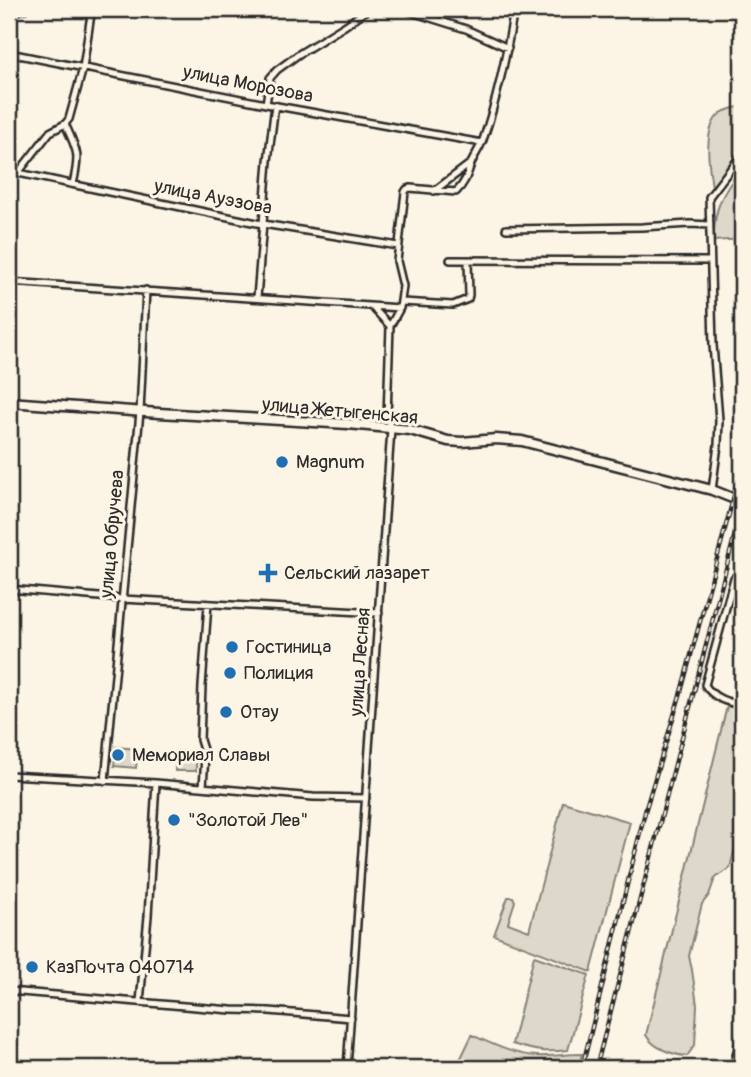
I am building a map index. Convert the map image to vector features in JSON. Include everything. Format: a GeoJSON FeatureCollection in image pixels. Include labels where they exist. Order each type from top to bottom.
{"type":"FeatureCollection","features":[{"type":"Feature","properties":{"kind":"main road","name":"улица Жетыгенская"},"geometry":{"type":"LineString","coordinates":[[9,402],[348,424],[410,430],[448,441],[522,441],[712,490],[742,502]]}},
{"type":"Feature","properties":{"kind":"street"},"geometry":{"type":"LineString","coordinates":[[9,14],[25,9]]}},
{"type":"Feature","properties":{"kind":"street"},"geometry":{"type":"LineString","coordinates":[[266,104],[268,83],[277,70],[368,9]]}},
{"type":"Feature","properties":{"kind":"street"},"geometry":{"type":"LineString","coordinates":[[402,9],[466,29],[508,47]]}},
{"type":"Feature","properties":{"kind":"street"},"geometry":{"type":"LineString","coordinates":[[401,305],[403,284],[397,261],[406,190],[410,188],[456,192],[466,180],[471,163],[482,144],[508,47],[514,9]]}},
{"type":"Feature","properties":{"kind":"street"},"geometry":{"type":"LineString","coordinates":[[18,173],[50,132],[69,120],[83,68],[91,14]]}},
{"type":"Feature","properties":{"kind":"street","name":"улица Морозова"},"geometry":{"type":"LineString","coordinates":[[9,53],[482,144]]}},
{"type":"Feature","properties":{"kind":"street"},"geometry":{"type":"LineString","coordinates":[[257,298],[275,105]]}},
{"type":"Feature","properties":{"kind":"street"},"geometry":{"type":"LineString","coordinates":[[65,124],[77,151],[73,184]]}},
{"type":"Feature","properties":{"kind":"street"},"geometry":{"type":"LineString","coordinates":[[712,490],[719,420],[709,197],[742,154]]}},
{"type":"Feature","properties":{"kind":"street"},"geometry":{"type":"LineString","coordinates":[[434,191],[471,163]]}},
{"type":"Feature","properties":{"kind":"street","name":"улица Ауэзова"},"geometry":{"type":"LineString","coordinates":[[9,171],[263,224],[398,246]]}},
{"type":"Feature","properties":{"kind":"street"},"geometry":{"type":"LineString","coordinates":[[506,229],[710,225]]}},
{"type":"Feature","properties":{"kind":"street"},"geometry":{"type":"LineString","coordinates":[[450,260],[710,261]]}},
{"type":"Feature","properties":{"kind":"street"},"geometry":{"type":"LineString","coordinates":[[9,282],[372,307],[453,305],[468,299],[468,261]]}},
{"type":"Feature","properties":{"kind":"street","name":"улица Обручева"},"geometry":{"type":"LineString","coordinates":[[105,781],[139,412],[146,290]]}},
{"type":"Feature","properties":{"kind":"street","name":"улица Лесная"},"geometry":{"type":"LineString","coordinates":[[347,1068],[391,429],[387,416],[390,326],[401,305]]}},
{"type":"Feature","properties":{"kind":"street"},"geometry":{"type":"LineString","coordinates":[[372,307],[390,326]]}},
{"type":"Feature","properties":{"kind":"street"},"geometry":{"type":"LineString","coordinates":[[742,572],[734,578],[705,685],[714,696],[742,705]]}},
{"type":"Feature","properties":{"kind":"street"},"geometry":{"type":"LineString","coordinates":[[9,589],[122,599],[379,613]]}},
{"type":"Feature","properties":{"kind":"street"},"geometry":{"type":"LineString","coordinates":[[204,788],[205,755],[200,740],[208,604]]}},
{"type":"Feature","properties":{"kind":"street"},"geometry":{"type":"LineString","coordinates":[[9,775],[156,783],[313,797],[366,798]]}},
{"type":"Feature","properties":{"kind":"street"},"geometry":{"type":"LineString","coordinates":[[140,1002],[156,783]]}},
{"type":"Feature","properties":{"kind":"street"},"geometry":{"type":"LineString","coordinates":[[9,991],[351,1018]]}},
{"type":"Feature","properties":{"kind":"street"},"geometry":{"type":"LineString","coordinates":[[733,1068],[742,1032]]}},
{"type":"Feature","properties":{"kind":"shaded area"},"geometry":{"type":"Polygon","coordinates":[[[742,106],[742,149],[712,187],[708,148],[711,128],[721,113],[742,106]]]}},
{"type":"Feature","properties":{"kind":"shaded area"},"geometry":{"type":"Polygon","coordinates":[[[742,167],[742,239],[714,241],[715,219],[720,201],[742,167]]]}},
{"type":"Feature","properties":{"kind":"shaded area"},"geometry":{"type":"Polygon","coordinates":[[[727,706],[742,710],[742,766],[735,820],[736,844],[730,868],[715,878],[709,895],[702,904],[689,956],[697,1005],[695,1045],[687,1056],[658,1047],[646,1035],[727,706]]]}},
{"type":"Feature","properties":{"kind":"shaded area"},"geometry":{"type":"Polygon","coordinates":[[[116,747],[138,749],[136,768],[114,766],[116,747]]]}},
{"type":"Feature","properties":{"kind":"shaded area"},"geometry":{"type":"Polygon","coordinates":[[[176,751],[196,752],[196,771],[175,771],[176,751]]]}},
{"type":"Feature","properties":{"kind":"shaded area"},"geometry":{"type":"Polygon","coordinates":[[[563,802],[630,822],[591,972],[494,935],[508,897],[513,897],[515,901],[508,923],[529,931],[563,802]]]}},
{"type":"Feature","properties":{"kind":"shaded area"},"geometry":{"type":"Polygon","coordinates":[[[534,956],[589,975],[568,1050],[540,1051],[512,1044],[534,956]]]}},
{"type":"Feature","properties":{"kind":"shaded area"},"geometry":{"type":"Polygon","coordinates":[[[472,1035],[520,1054],[582,1054],[578,1068],[456,1068],[472,1035]]]}},
{"type":"Feature","properties":{"kind":"railway"},"geometry":{"type":"LineString","coordinates":[[582,1068],[646,808],[681,692],[742,466]]}},
{"type":"Feature","properties":{"kind":"railway"},"geometry":{"type":"LineString","coordinates":[[596,1068],[742,507]]}},
{"type":"Feature","properties":{"kind":"place","name":"Magnum"},"geometry":{"type":"Point","coordinates":[282,462]}},
{"type":"Feature","properties":{"kind":"place","name":"Сельский лазарет"},"geometry":{"type":"Point","coordinates":[268,573]}},
{"type":"Feature","properties":{"kind":"place","name":"Гостиница"},"geometry":{"type":"Point","coordinates":[232,647]}},
{"type":"Feature","properties":{"kind":"place","name":"Полиция"},"geometry":{"type":"Point","coordinates":[230,673]}},
{"type":"Feature","properties":{"kind":"place","name":"Отау"},"geometry":{"type":"Point","coordinates":[226,712]}},
{"type":"Feature","properties":{"kind":"place","name":"Мемориал Славы"},"geometry":{"type":"Point","coordinates":[118,755]}},
{"type":"Feature","properties":{"kind":"place","name":"\"Золотой Лев\""},"geometry":{"type":"Point","coordinates":[174,820]}},
{"type":"Feature","properties":{"kind":"place","name":"КазПочта 040714"},"geometry":{"type":"Point","coordinates":[32,967]}}]}
